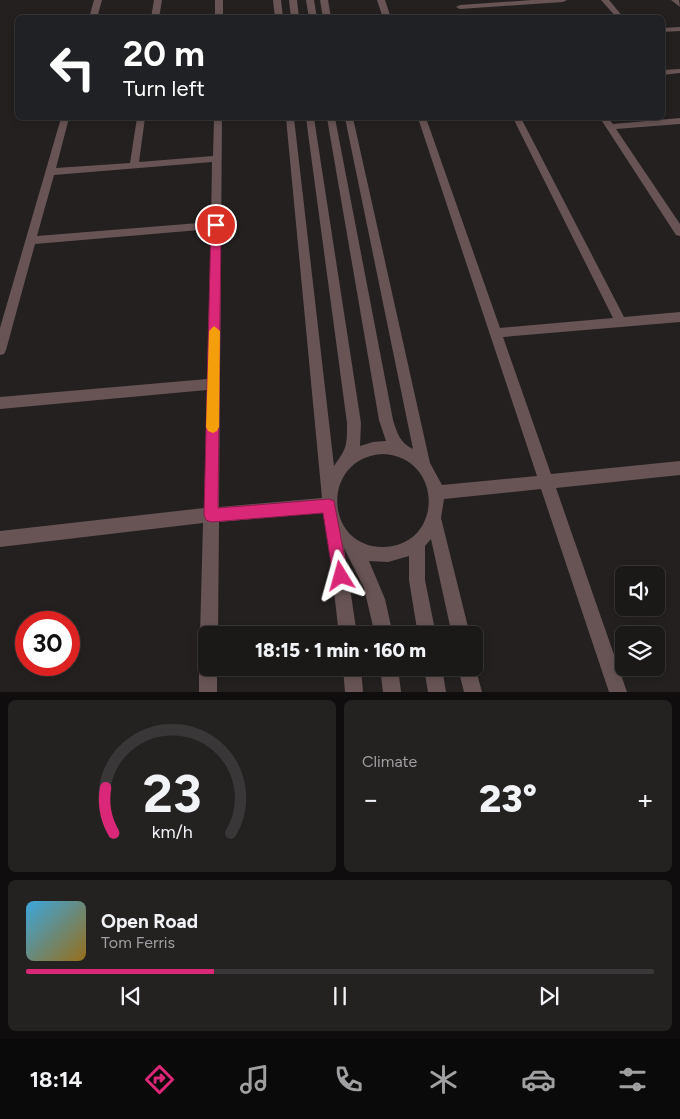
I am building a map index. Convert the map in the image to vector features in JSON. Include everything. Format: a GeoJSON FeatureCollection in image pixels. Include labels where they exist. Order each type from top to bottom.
{"type":"FeatureCollection","features":[{"type":"Feature","properties":{"kind":"street"},"geometry":{"type":"LineString","coordinates":[[94,15],[98,0]]}},
{"type":"Feature","properties":{"kind":"street"},"geometry":{"type":"LineString","coordinates":[[156,15],[158,0]]}},
{"type":"Feature","properties":{"kind":"street"},"geometry":{"type":"LineString","coordinates":[[219,0],[219,15]]}},
{"type":"Feature","properties":{"kind":"street"},"geometry":{"type":"LineString","coordinates":[[277,0],[279,15]]}},
{"type":"Feature","properties":{"kind":"street"},"geometry":{"type":"LineString","coordinates":[[293,0],[295,15]]}},
{"type":"Feature","properties":{"kind":"street"},"geometry":{"type":"LineString","coordinates":[[310,0],[312,15]]}},
{"type":"Feature","properties":{"kind":"street"},"geometry":{"type":"LineString","coordinates":[[324,0],[327,15]]}},
{"type":"Feature","properties":{"kind":"street"},"geometry":{"type":"LineString","coordinates":[[381,0],[386,15]]}},
{"type":"Feature","properties":{"kind":"street"},"geometry":{"type":"LineString","coordinates":[[464,15],[458,4],[563,0]]}},
{"type":"Feature","properties":{"kind":"street"},"geometry":{"type":"LineString","coordinates":[[605,0],[618,15]]}},
{"type":"Feature","properties":{"kind":"street"},"geometry":{"type":"LineString","coordinates":[[675,0],[680,5]]}},
{"type":"Feature","properties":{"kind":"street"},"geometry":{"type":"LineString","coordinates":[[665,30],[680,29]]}},
{"type":"Feature","properties":{"kind":"street"},"geometry":{"type":"LineString","coordinates":[[665,72],[680,71]]}},
{"type":"Feature","properties":{"kind":"street"},"geometry":{"type":"LineString","coordinates":[[0,350],[64,120]]}},
{"type":"Feature","properties":{"kind":"street"},"geometry":{"type":"LineString","coordinates":[[134,166],[141,120]]}},
{"type":"Feature","properties":{"kind":"street"},"geometry":{"type":"LineString","coordinates":[[209,626],[218,120]]}},
{"type":"Feature","properties":{"kind":"street"},"geometry":{"type":"LineString","coordinates":[[290,120],[330,505],[347,626]]}},
{"type":"Feature","properties":{"kind":"street"},"geometry":{"type":"LineString","coordinates":[[310,120],[354,423],[354,442],[350,458]]}},
{"type":"Feature","properties":{"kind":"street"},"geometry":{"type":"LineString","coordinates":[[331,120],[386,420],[393,440],[402,452]]}},
{"type":"Feature","properties":{"kind":"street"},"geometry":{"type":"LineString","coordinates":[[349,120],[424,468]]}},
{"type":"Feature","properties":{"kind":"street"},"geometry":{"type":"LineString","coordinates":[[423,120],[618,692]]}},
{"type":"Feature","properties":{"kind":"street"},"geometry":{"type":"LineString","coordinates":[[518,120],[621,322]]}},
{"type":"Feature","properties":{"kind":"street"},"geometry":{"type":"LineString","coordinates":[[605,120],[680,232]]}},
{"type":"Feature","properties":{"kind":"street"},"geometry":{"type":"LineString","coordinates":[[610,127],[680,121]]}},
{"type":"Feature","properties":{"kind":"street"},"geometry":{"type":"LineString","coordinates":[[50,172],[217,159]]}},
{"type":"Feature","properties":{"kind":"street"},"geometry":{"type":"LineString","coordinates":[[31,240],[216,225]]}},
{"type":"Feature","properties":{"kind":"street"},"geometry":{"type":"LineString","coordinates":[[496,333],[680,317]]}},
{"type":"Feature","properties":{"kind":"street"},"geometry":{"type":"LineString","coordinates":[[0,403],[213,384]]}},
{"type":"Feature","properties":{"kind":"street"},"geometry":{"type":"LineString","coordinates":[[349,541],[361,549],[374,553],[388,554],[404,552],[428,534],[435,521],[438,507],[437,493],[432,480],[414,458],[389,448],[375,448],[350,458],[340,467],[333,478],[330,505],[340,531],[349,541],[374,588],[380,606],[383,626]]}},
{"type":"Feature","properties":{"kind":"street"},"geometry":{"type":"LineString","coordinates":[[437,493],[680,468]]}},
{"type":"Feature","properties":{"kind":"street"},"geometry":{"type":"LineString","coordinates":[[0,539],[211,515],[330,505]]}},
{"type":"Feature","properties":{"kind":"street"},"geometry":{"type":"LineString","coordinates":[[435,521],[459,626]]}},
{"type":"Feature","properties":{"kind":"street"},"geometry":{"type":"LineString","coordinates":[[417,544],[417,580],[425,626]]}},
{"type":"Feature","properties":{"kind":"street"},"geometry":{"type":"LineString","coordinates":[[208,676],[208,692]]}},
{"type":"Feature","properties":{"kind":"street"},"geometry":{"type":"LineString","coordinates":[[353,676],[354,692]]}},
{"type":"Feature","properties":{"kind":"street"},"geometry":{"type":"LineString","coordinates":[[389,676],[392,692]]}},
{"type":"Feature","properties":{"kind":"street"},"geometry":{"type":"LineString","coordinates":[[434,676],[437,692]]}},
{"type":"Feature","properties":{"kind":"street"},"geometry":{"type":"LineString","coordinates":[[469,676],[472,692]]}},
{"type":"Feature","properties":{"kind":"slow traffic"},"geometry":{"type":"LineString","coordinates":[[213,427],[214,331]]}},
{"type":"Feature","properties":{"kind":"route"},"geometry":{"type":"LineString","coordinates":[[216,225],[211,515],[329,505],[333,519],[341,576]]}}]}
